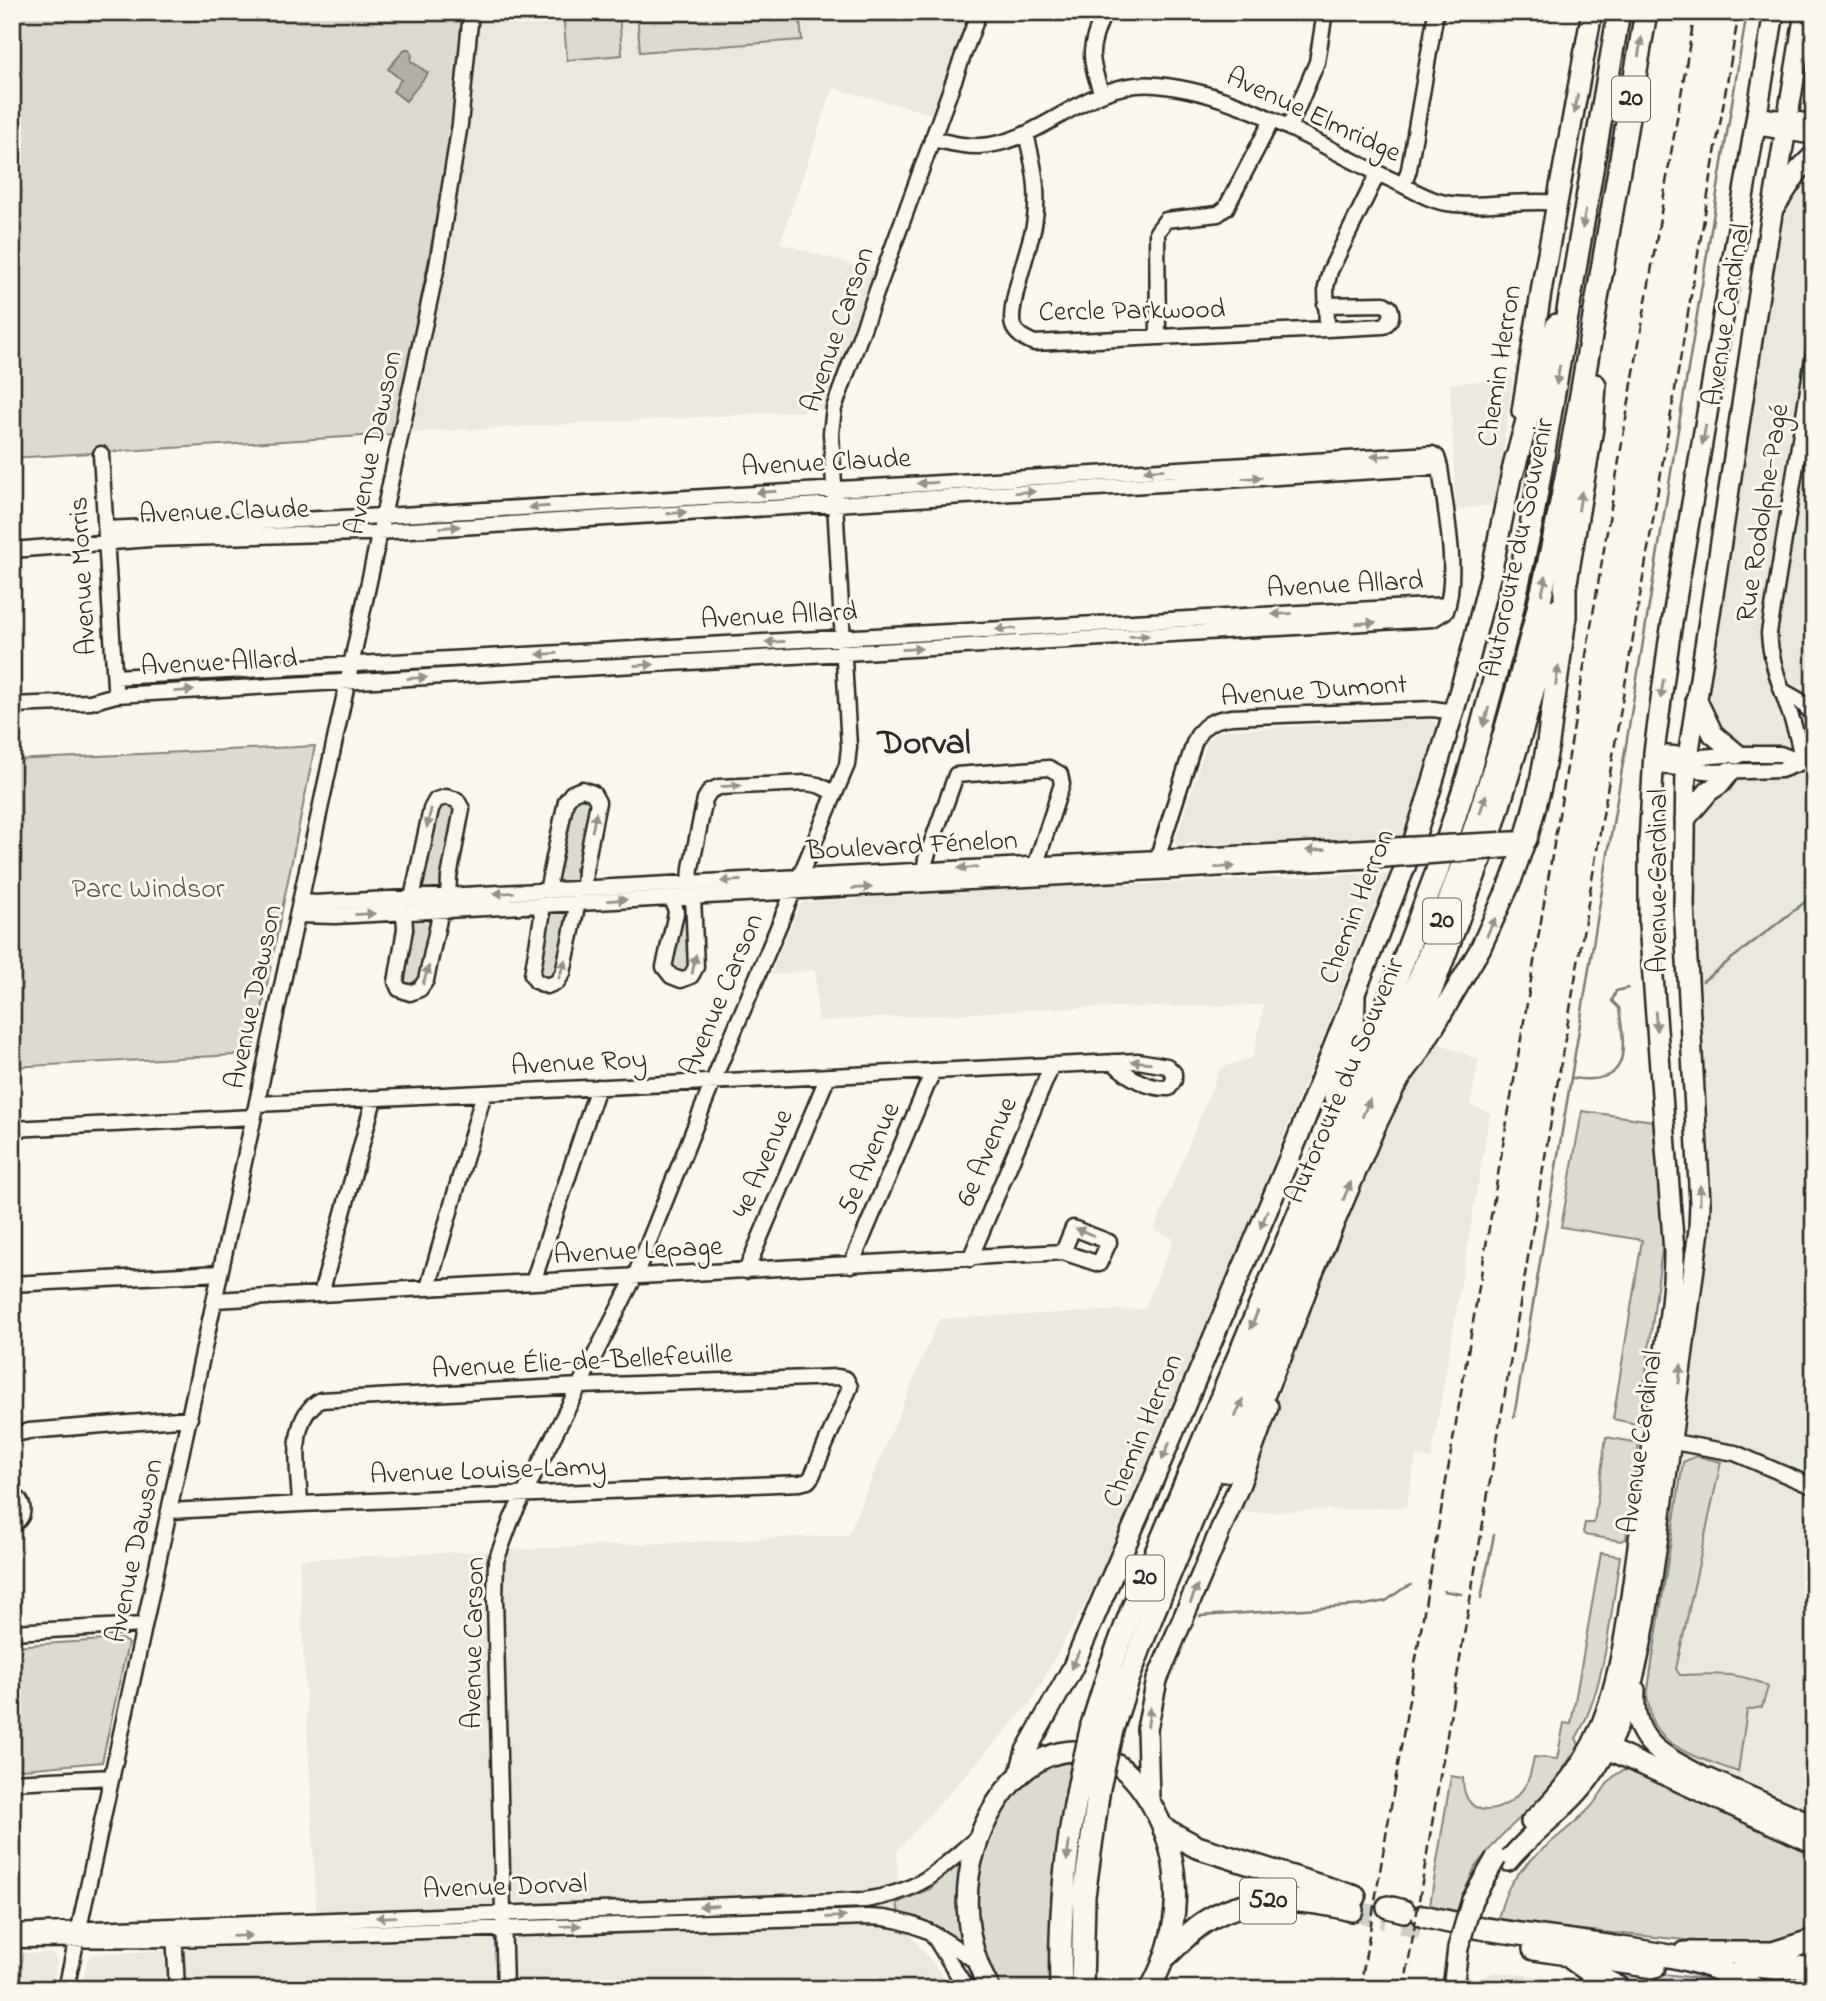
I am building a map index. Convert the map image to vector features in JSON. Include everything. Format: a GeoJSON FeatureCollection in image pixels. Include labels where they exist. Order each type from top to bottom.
{"type":"FeatureCollection","features":[{"type":"Feature","properties":{"kind":"highway","name":"Autoroute du Souvenir"},"geometry":{"type":"LineString","coordinates":[[1061,1989],[1064,1878],[1089,1786],[1120,1639],[1410,946],[1446,848],[1478,744],[1510,625],[1527,548],[1619,12]]}},
{"type":"Feature","properties":{"kind":"highway","name":"Autoroute du Souvenir"},"geometry":{"type":"LineString","coordinates":[[1102,1728],[1137,1655],[1412,996],[1475,828],[1516,694],[1545,581],[1568,472],[1646,12]]}},
{"type":"Feature","properties":{"kind":"highway"},"geometry":{"type":"LineString","coordinates":[[1524,844],[1540,788],[1548,743],[1565,617],[1565,587],[1592,428],[1602,272]]}},
{"type":"Feature","properties":{"kind":"highway"},"geometry":{"type":"LineString","coordinates":[[1513,472],[1545,355],[1573,284]]}},
{"type":"Feature","properties":{"kind":"highway"},"geometry":{"type":"LineString","coordinates":[[1397,1082],[1484,850],[1514,757],[1554,614],[1565,587]]}},
{"type":"Feature","properties":{"kind":"highway"},"geometry":{"type":"LineString","coordinates":[[1318,1167],[1353,1035],[1354,997]]}},
{"type":"Feature","properties":{"kind":"highway"},"geometry":{"type":"LineString","coordinates":[[1184,1538],[1247,1435],[1284,1345]]}},
{"type":"Feature","properties":{"kind":"highway","name":"Autoroute du Souvenir"},"geometry":{"type":"LineString","coordinates":[[1082,1989],[1089,1786]]}},
{"type":"Feature","properties":{"kind":"highway","name":"520"},"geometry":{"type":"LineString","coordinates":[[1164,1829],[1197,1847],[1353,1904],[1296,1900],[1262,1902],[1239,1907],[1201,1924],[1166,1956]]}},
{"type":"Feature","properties":{"kind":"highway"},"geometry":{"type":"LineString","coordinates":[[1737,1989],[1688,1972],[1464,1938],[1404,1917],[1664,1954],[1698,1962],[1736,1977],[1756,1989]]}},
{"type":"Feature","properties":{"kind":"highway"},"geometry":{"type":"LineString","coordinates":[[1664,1954],[1773,1953],[1814,1940]]}},
{"type":"Feature","properties":{"kind":"highway"},"geometry":{"type":"LineString","coordinates":[[1566,1955],[1621,1989]]}},
{"type":"Feature","properties":{"kind":"highway"},"geometry":{"type":"LineString","coordinates":[[1698,1962],[1777,1968],[1814,1966]]}},
{"type":"Feature","properties":{"kind":"main road","name":"Chemin Herron"},"geometry":{"type":"LineString","coordinates":[[1020,1773],[1026,1751],[1072,1669],[1139,1514],[1354,997],[1416,834],[1476,635],[1513,472],[1543,279],[1592,12]]}},
{"type":"Feature","properties":{"kind":"main road","name":"Avenue Cardinal"},"geometry":{"type":"LineString","coordinates":[[1602,1741],[1627,1700],[1636,1666],[1663,1440],[1674,1252],[1650,933],[1649,844],[1654,759],[1669,641],[1774,12]]}},
{"type":"Feature","properties":{"kind":"main road","name":"Avenue Cardinal"},"geometry":{"type":"LineString","coordinates":[[1602,1741],[1663,1440],[1699,1230],[1700,1190],[1685,933],[1687,763],[1805,12]]}},
{"type":"Feature","properties":{"kind":"main road"},"geometry":{"type":"LineString","coordinates":[[1773,209],[1799,170],[1814,155]]}},
{"type":"Feature","properties":{"kind":"main road"},"geometry":{"type":"LineString","coordinates":[[1685,819],[1733,763],[1713,734],[1696,698]]}},
{"type":"Feature","properties":{"kind":"main road"},"geometry":{"type":"LineString","coordinates":[[1149,1799],[1147,1729],[1157,1680],[1253,1452],[1284,1345],[1362,1155],[1397,1082],[1416,1057],[1474,961],[1494,921],[1524,844]]}},
{"type":"Feature","properties":{"kind":"main road"},"geometry":{"type":"LineString","coordinates":[[1636,1666],[1634,1707],[1643,1735],[1659,1754],[1703,1777]]}},
{"type":"Feature","properties":{"kind":"main road"},"geometry":{"type":"LineString","coordinates":[[1602,1741],[1703,1777],[1814,1825]]}},
{"type":"Feature","properties":{"kind":"main road"},"geometry":{"type":"LineString","coordinates":[[1602,1741],[1814,1843]]}},
{"type":"Feature","properties":{"kind":"main road"},"geometry":{"type":"LineString","coordinates":[[1453,1989],[1464,1949],[1502,1860],[1575,1798],[1595,1772],[1602,1741]]}},
{"type":"Feature","properties":{"kind":"main road"},"geometry":{"type":"LineString","coordinates":[[990,1989],[978,1963],[971,1937],[967,1897],[970,1868],[979,1836],[997,1800],[1020,1773],[1034,1763],[1064,1752],[1091,1754],[1109,1760],[1126,1772],[1149,1799],[1164,1829],[1174,1866],[1174,1919],[1166,1956],[1150,1989]]}},
{"type":"Feature","properties":{"kind":"main road"},"geometry":{"type":"LineString","coordinates":[[1464,1949],[1465,1989]]}},
{"type":"Feature","properties":{"kind":"street","name":"Avenue Dawson"},"geometry":{"type":"LineString","coordinates":[[66,1989],[383,524],[447,211],[460,124],[471,12]]}},
{"type":"Feature","properties":{"kind":"street","name":"Avenue Carson"},"geometry":{"type":"LineString","coordinates":[[505,1989],[495,1568],[501,1542],[635,1276],[713,1082],[846,769],[849,752],[831,433],[834,408],[979,12]]}},
{"type":"Feature","properties":{"kind":"street"},"geometry":{"type":"LineString","coordinates":[[1101,92],[1090,62],[1093,39],[1104,12]]}},
{"type":"Feature","properties":{"kind":"street"},"geometry":{"type":"LineString","coordinates":[[1289,128],[1317,62],[1325,12]]}},
{"type":"Feature","properties":{"kind":"street"},"geometry":{"type":"LineString","coordinates":[[1404,185],[1436,12]]}},
{"type":"Feature","properties":{"kind":"street","name":"Avenue Elmridge"},"geometry":{"type":"LineString","coordinates":[[932,139],[966,146],[981,146],[1026,134],[1101,92],[1131,85],[1156,85],[1227,99],[1433,200],[1448,203],[1558,203]]}},
{"type":"Feature","properties":{"kind":"street"},"geometry":{"type":"LineString","coordinates":[[1158,337],[1157,232],[1166,220],[1218,214],[1226,208],[1272,120]]}},
{"type":"Feature","properties":{"kind":"street"},"geometry":{"type":"LineString","coordinates":[[1756,121],[1787,126],[1814,138]]}},
{"type":"Feature","properties":{"kind":"street"},"geometry":{"type":"LineString","coordinates":[[1787,126],[1814,122]]}},
{"type":"Feature","properties":{"kind":"street","name":"Cercle Parkwood"},"geometry":{"type":"LineString","coordinates":[[1026,134],[1037,177],[1035,223],[1013,309],[1013,326],[1020,336],[1034,343],[1384,326],[1390,321],[1392,314],[1390,308],[1384,304],[1325,305]]}},
{"type":"Feature","properties":{"kind":"street"},"geometry":{"type":"LineString","coordinates":[[1327,329],[1325,305],[1330,271],[1378,173]]}},
{"type":"Feature","properties":{"kind":"street","name":"Rue Rodolphe-Pagé"},"geometry":{"type":"LineString","coordinates":[[1808,762],[1771,650],[1770,624],[1814,352]]}},
{"type":"Feature","properties":{"kind":"street","name":"Avenue Morris"},"geometry":{"type":"LineString","coordinates":[[101,454],[116,695]]}},
{"type":"Feature","properties":{"kind":"street","name":"Avenue Claude"},"geometry":{"type":"LineString","coordinates":[[106,529],[605,518],[835,503],[1050,483],[1432,454],[1437,457],[1440,467],[1449,539],[1451,588],[1448,605]]}},
{"type":"Feature","properties":{"kind":"street","name":"Avenue Claude"},"geometry":{"type":"LineString","coordinates":[[12,550],[383,524],[605,502],[834,488],[1050,483]]}},
{"type":"Feature","properties":{"kind":"street"},"geometry":{"type":"LineString","coordinates":[[605,502],[605,518]]}},
{"type":"Feature","properties":{"kind":"street","name":"Avenue Allard"},"geometry":{"type":"LineString","coordinates":[[12,705],[90,702],[116,695],[598,667],[843,646],[1236,623],[1448,605]]}},
{"type":"Feature","properties":{"kind":"street","name":"Avenue Allard"},"geometry":{"type":"LineString","coordinates":[[115,677],[597,651],[843,646]]}},
{"type":"Feature","properties":{"kind":"street"},"geometry":{"type":"LineString","coordinates":[[597,651],[598,667]]}},
{"type":"Feature","properties":{"kind":"street"},"geometry":{"type":"LineString","coordinates":[[1783,691],[1799,700],[1814,715]]}},
{"type":"Feature","properties":{"kind":"street","name":"Avenue Dumont"},"geometry":{"type":"LineString","coordinates":[[1157,864],[1197,736],[1204,726],[1213,721],[1232,717],[1433,709],[1454,712]]}},
{"type":"Feature","properties":{"kind":"street"},"geometry":{"type":"LineString","coordinates":[[1654,759],[1687,763],[1717,757],[1733,763],[1781,770],[1808,762]]}},
{"type":"Feature","properties":{"kind":"street"},"geometry":{"type":"LineString","coordinates":[[924,871],[951,781],[956,775],[963,772],[1049,768],[1058,772],[1062,780],[1034,872]]}},
{"type":"Feature","properties":{"kind":"street"},"geometry":{"type":"LineString","coordinates":[[673,898],[676,913],[664,967],[671,976],[681,980],[691,976],[696,965],[691,868],[709,791],[729,786],[806,783],[835,793]]}},
{"type":"Feature","properties":{"kind":"street"},"geometry":{"type":"LineString","coordinates":[[540,905],[542,917],[532,975],[539,984],[550,985],[563,973],[581,896],[598,802],[593,793],[582,789],[572,793],[566,801],[547,891]]}},
{"type":"Feature","properties":{"kind":"street"},"geometry":{"type":"LineString","coordinates":[[412,898],[431,808],[436,800],[446,797],[457,800],[462,809],[448,896]]}},
{"type":"Feature","properties":{"kind":"street","name":"Boulevard Fénelon"},"geometry":{"type":"LineString","coordinates":[[299,908],[311,917],[540,905],[581,896],[692,890],[794,891],[1157,864],[1524,844]]}},
{"type":"Feature","properties":{"kind":"street","name":"Boulevard Fénelon"},"geometry":{"type":"LineString","coordinates":[[299,908],[314,903],[547,891],[581,896],[673,898],[692,890],[800,877],[924,871],[1034,872]]}},
{"type":"Feature","properties":{"kind":"street"},"geometry":{"type":"LineString","coordinates":[[404,912],[405,929],[396,982],[402,991],[414,992],[423,986],[426,980],[441,910]]}},
{"type":"Feature","properties":{"kind":"street","name":"Avenue Roy"},"geometry":{"type":"LineString","coordinates":[[12,1129],[255,1111],[374,1099],[1113,1062]]}},
{"type":"Feature","properties":{"kind":"street","name":"6e Avenue"},"geometry":{"type":"LineString","coordinates":[[970,1259],[1052,1065]]}},
{"type":"Feature","properties":{"kind":"street","name":"5e Avenue"},"geometry":{"type":"LineString","coordinates":[[851,1265],[933,1071]]}},
{"type":"Feature","properties":{"kind":"street","name":"4e Avenue"},"geometry":{"type":"LineString","coordinates":[[746,1271],[828,1076]]}},
{"type":"Feature","properties":{"kind":"street"},"geometry":{"type":"LineString","coordinates":[[533,1282],[598,1087]]}},
{"type":"Feature","properties":{"kind":"street"},"geometry":{"type":"LineString","coordinates":[[428,1288],[484,1093]]}},
{"type":"Feature","properties":{"kind":"street"},"geometry":{"type":"LineString","coordinates":[[321,1294],[374,1099]]}},
{"type":"Feature","properties":{"kind":"street","name":"Avenue Lepage"},"geometry":{"type":"LineString","coordinates":[[215,1300],[1063,1252]]}},
{"type":"Feature","properties":{"kind":"street"},"geometry":{"type":"LineString","coordinates":[[12,1284],[220,1273]]}},
{"type":"Feature","properties":{"kind":"street","name":"Avenue Élie-de-Bellefeuille"},"geometry":{"type":"LineString","coordinates":[[300,1503],[298,1429],[310,1406],[321,1401],[580,1386],[838,1377],[846,1380],[850,1387],[808,1481]]}},
{"type":"Feature","properties":{"kind":"street"},"geometry":{"type":"LineString","coordinates":[[12,1435],[29,1431],[191,1418]]}},
{"type":"Feature","properties":{"kind":"street"},"geometry":{"type":"LineString","coordinates":[[1663,1440],[1735,1453],[1814,1487]]}},
{"type":"Feature","properties":{"kind":"street","name":"Avenue Louise-Lamy"},"geometry":{"type":"LineString","coordinates":[[170,1511],[808,1481]]}},
{"type":"Feature","properties":{"kind":"street"},"geometry":{"type":"LineString","coordinates":[[12,1494],[21,1501],[23,1512],[12,1525]]}},
{"type":"Feature","properties":{"kind":"street"},"geometry":{"type":"LineString","coordinates":[[12,1632],[144,1625]]}},
{"type":"Feature","properties":{"kind":"street"},"geometry":{"type":"LineString","coordinates":[[12,1782],[112,1777]]}},
{"type":"Feature","properties":{"kind":"street","name":"Avenue Dorval"},"geometry":{"type":"LineString","coordinates":[[174,1932],[503,1913],[832,1902],[874,1898],[901,1892],[924,1882],[979,1836]]}},
{"type":"Feature","properties":{"kind":"street","name":"Avenue Dorval"},"geometry":{"type":"LineString","coordinates":[[12,1932],[77,1934],[503,1929],[856,1916],[898,1919],[930,1931],[978,1963]]}},
{"type":"Feature","properties":{"kind":"street"},"geometry":{"type":"LineString","coordinates":[[930,1931],[967,1989]]}},
{"type":"Feature","properties":{"kind":"street"},"geometry":{"type":"LineString","coordinates":[[174,1932],[177,1989]]}},
{"type":"Feature","properties":{"kind":"street","name":"Avenue Dorval"},"geometry":{"type":"LineString","coordinates":[[12,1940],[77,1934]]}},
{"type":"Feature","properties":{"kind":"shaded area"},"geometry":{"type":"Polygon","coordinates":[[[472,12],[974,12],[936,115],[833,88],[780,243],[876,272],[826,410],[407,433],[472,12]]]}},
{"type":"Feature","properties":{"kind":"shaded area"},"geometry":{"type":"Polygon","coordinates":[[[1814,23],[1814,106],[1797,104],[1814,23]]]}},
{"type":"Feature","properties":{"kind":"shaded area"},"geometry":{"type":"Polygon","coordinates":[[[405,49],[410,49],[411,61],[428,73],[406,101],[393,91],[401,80],[388,69],[405,49]]]}},
{"type":"Feature","properties":{"kind":"shaded area"},"geometry":{"type":"Polygon","coordinates":[[[1814,163],[1814,1815],[1674,1753],[1655,1736],[1644,1710],[1644,1699],[1682,1462],[1681,1411],[1702,1245],[1695,999],[1695,837],[1702,814],[1727,784],[1743,779],[1741,746],[1723,738],[1708,706],[1709,691],[1721,612],[1726,542],[1754,370],[1786,209],[1792,194],[1814,163]]]}},
{"type":"Feature","properties":{"kind":"shaded area"},"geometry":{"type":"Polygon","coordinates":[[[1513,378],[1496,504],[1456,510],[1450,384],[1513,378]]]}},
{"type":"Feature","properties":{"kind":"shaded area"},"geometry":{"type":"Polygon","coordinates":[[[1428,719],[1435,723],[1437,733],[1403,839],[1205,850],[1197,848],[1196,843],[1185,844],[1185,848],[1177,846],[1175,842],[1208,740],[1214,733],[1428,719]]]}},
{"type":"Feature","properties":{"kind":"shaded area"},"geometry":{"type":"Polygon","coordinates":[[[1389,873],[1214,1309],[1098,1580],[1029,1705],[897,1851],[899,1920],[953,1989],[81,1989],[88,1958],[92,1954],[318,1943],[299,1559],[848,1535],[939,1319],[1144,1309],[1174,1239],[1154,1230],[1220,1068],[1253,1057],[1264,1005],[1070,1008],[818,1021],[815,970],[770,975],[803,902],[1124,883],[1128,885],[1389,873]]]}},
{"type":"Feature","properties":{"kind":"shaded area"},"geometry":{"type":"Polygon","coordinates":[[[1435,1041],[1479,1060],[1470,1105],[1490,1113],[1431,1459],[1416,1456],[1406,1507],[1237,1512],[1256,1465],[1310,1302],[1381,1136],[1403,1092],[1435,1041]]]}},
{"type":"Feature","properties":{"kind":"shaded area"},"geometry":{"type":"Polygon","coordinates":[[[12,1953],[51,1953],[57,1960],[52,1989],[12,1989],[12,1953]]]}},
{"type":"Feature","properties":{"kind":"shaded area"},"geometry":{"type":"Polygon","coordinates":[[[1494,1972],[1543,1977],[1578,1989],[1473,1989],[1474,1981],[1494,1972]]]}},
{"type":"Feature","properties":{"kind":"green space"},"geometry":{"type":"Polygon","coordinates":[[[12,12],[464,12],[452,137],[395,434],[12,458],[12,12]]]}},
{"type":"Feature","properties":{"kind":"green space"},"geometry":{"type":"Polygon","coordinates":[[[563,12],[619,12],[622,55],[567,60],[563,12]]]}},
{"type":"Feature","properties":{"kind":"green space"},"geometry":{"type":"Polygon","coordinates":[[[637,12],[799,12],[802,40],[640,52],[637,12]]]}},
{"type":"Feature","properties":{"kind":"green space","name":"Parc Windsor"},"geometry":{"type":"Polygon","coordinates":[[[315,746],[253,1054],[12,1067],[12,760],[315,746]]]}},
{"type":"Feature","properties":{"kind":"green space"},"geometry":{"type":"Polygon","coordinates":[[[585,796],[592,802],[579,868],[575,868],[578,872],[576,881],[556,882],[573,799],[585,796]]]}},
{"type":"Feature","properties":{"kind":"green space"},"geometry":{"type":"Polygon","coordinates":[[[444,803],[454,807],[456,816],[440,889],[422,889],[436,810],[444,803]]]}},
{"type":"Feature","properties":{"kind":"green space"},"geometry":{"type":"Polygon","coordinates":[[[684,908],[688,908],[691,963],[689,970],[681,974],[671,969],[671,961],[684,908]]]}},
{"type":"Feature","properties":{"kind":"green space"},"geometry":{"type":"Polygon","coordinates":[[[567,911],[557,971],[550,979],[540,976],[537,967],[549,912],[567,911]]]}},
{"type":"Feature","properties":{"kind":"green space"},"geometry":{"type":"Polygon","coordinates":[[[431,918],[420,982],[411,986],[404,983],[401,977],[410,933],[413,934],[414,930],[410,929],[413,919],[431,918]]]}},
{"type":"Feature","properties":{"kind":"green space"},"geometry":{"type":"Polygon","coordinates":[[[1582,1111],[1653,1121],[1663,1241],[1641,1425],[1613,1419],[1642,1240],[1561,1227],[1582,1111]]]}},
{"type":"Feature","properties":{"kind":"green space"},"geometry":{"type":"Polygon","coordinates":[[[1606,1437],[1639,1443],[1626,1539],[1621,1541],[1585,1535],[1583,1532],[1585,1523],[1594,1523],[1606,1437]]]}},
{"type":"Feature","properties":{"kind":"green space"},"geometry":{"type":"Polygon","coordinates":[[[1697,1456],[1721,1462],[1676,1669],[1680,1675],[1737,1676],[1768,1687],[1762,1707],[1747,1710],[1738,1772],[1691,1754],[1669,1741],[1653,1723],[1647,1696],[1683,1462],[1697,1456]]]}},
{"type":"Feature","properties":{"kind":"green space"},"geometry":{"type":"Polygon","coordinates":[[[1601,1553],[1620,1556],[1600,1675],[1586,1719],[1576,1738],[1579,1745],[1548,1791],[1499,1838],[1475,1867],[1457,1911],[1430,1905],[1451,1776],[1463,1778],[1465,1793],[1470,1803],[1488,1810],[1499,1808],[1518,1794],[1529,1778],[1534,1757],[1557,1759],[1564,1723],[1571,1724],[1601,1553]]]}},
{"type":"Feature","properties":{"kind":"green space"},"geometry":{"type":"Polygon","coordinates":[[[121,1639],[128,1643],[102,1762],[12,1770],[12,1646],[121,1639]]]}},
{"type":"Feature","properties":{"kind":"green space"},"geometry":{"type":"Polygon","coordinates":[[[1071,1762],[1052,1887],[1050,1989],[1001,1989],[986,1955],[979,1927],[977,1898],[983,1856],[999,1816],[1010,1798],[1024,1783],[1043,1769],[1071,1762]]]}},
{"type":"Feature","properties":{"kind":"green space"},"geometry":{"type":"Polygon","coordinates":[[[1631,1769],[1717,1806],[1814,1853],[1814,1932],[1767,1945],[1717,1943],[1497,1922],[1507,1891],[1520,1871],[1590,1808],[1612,1778],[1631,1769]]]}},
{"type":"Feature","properties":{"kind":"green space"},"geometry":{"type":"Polygon","coordinates":[[[956,1865],[960,1867],[957,1897],[960,1937],[957,1939],[928,1922],[899,1913],[897,1903],[930,1889],[956,1865]]]}},
{"type":"Feature","properties":{"kind":"green space"},"geometry":{"type":"Polygon","coordinates":[[[1611,1968],[1698,1978],[1726,1989],[1637,1989],[1610,1973],[1611,1968]]]}},
{"type":"Feature","properties":{"kind":"green space"},"geometry":{"type":"Polygon","coordinates":[[[1746,1970],[1814,1972],[1814,1989],[1765,1989],[1746,1970]]]}},
{"type":"Feature","properties":{"kind":"waterway"},"geometry":{"type":"LineString","coordinates":[[1571,1078],[1747,12]]}},
{"type":"Feature","properties":{"kind":"waterway"},"geometry":{"type":"LineString","coordinates":[[1703,981],[1814,895]]}},
{"type":"Feature","properties":{"kind":"waterway"},"geometry":{"type":"LineString","coordinates":[[1514,1417],[1571,1078],[1604,1077],[1620,1063],[1623,1039],[1619,1008],[1612,1001],[1616,991],[1628,988]]}},
{"type":"Feature","properties":{"kind":"waterway"},"geometry":{"type":"LineString","coordinates":[[1481,1598],[1494,1535]]}},
{"type":"Feature","properties":{"kind":"waterway"},"geometry":{"type":"LineString","coordinates":[[1200,1616],[1365,1605],[1386,1601],[1411,1585]]}},
{"type":"Feature","properties":{"kind":"waterway"},"geometry":{"type":"LineString","coordinates":[[1444,1591],[1461,1594]]}},
{"type":"Feature","properties":{"kind":"tunnel"},"geometry":{"type":"LineString","coordinates":[[1352,1910],[1386,1919]]}},
{"type":"Feature","properties":{"kind":"tunnel"},"geometry":{"type":"LineString","coordinates":[[1402,1923],[1421,1929]]}},
{"type":"Feature","properties":{"kind":"railway"},"geometry":{"type":"LineString","coordinates":[[1360,1989],[1695,12]]}},
{"type":"Feature","properties":{"kind":"railway"},"geometry":{"type":"LineString","coordinates":[[1404,1989],[1739,12]]}},
{"type":"Feature","properties":{"kind":"district","name":"Dorval"},"geometry":{"type":"Point","coordinates":[924,744]}}]}
